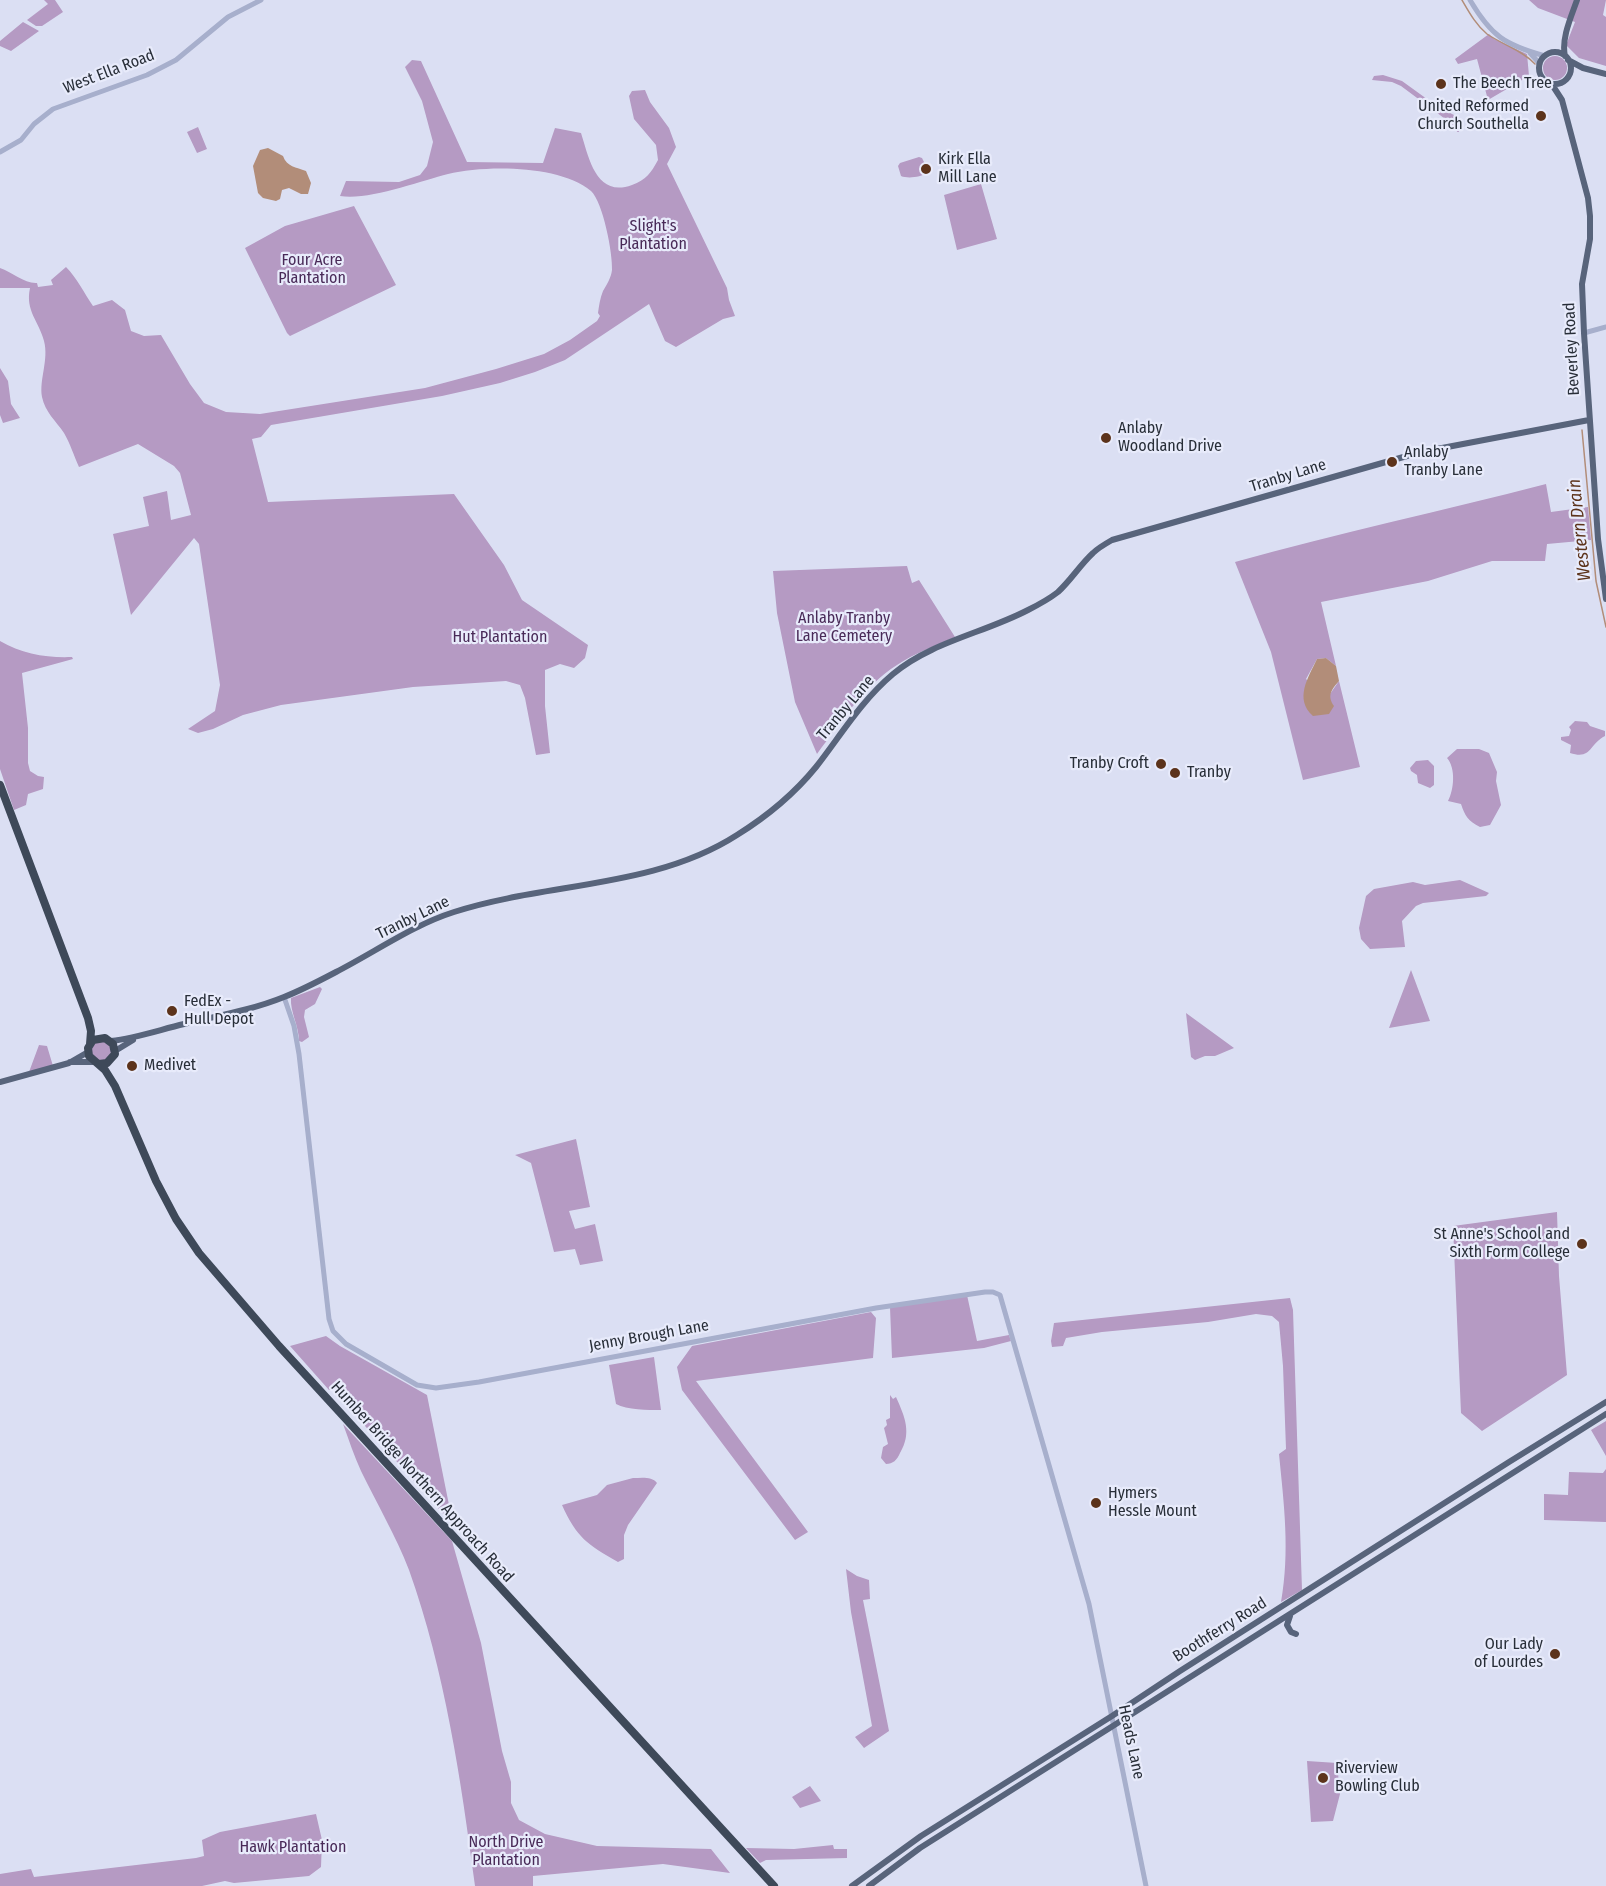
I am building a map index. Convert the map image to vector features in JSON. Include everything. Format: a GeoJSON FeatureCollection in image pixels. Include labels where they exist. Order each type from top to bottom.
{"type":"FeatureCollection","features":[{"type":"Feature","properties":{"kind":"highway"},"geometry":{"type":"LineString","coordinates":[[0,785],[88,1018],[91,1031],[89,1048],[96,1063],[107,1063],[114,1054]]}},
{"type":"Feature","properties":{"kind":"highway"},"geometry":{"type":"LineString","coordinates":[[88,1018],[108,1039],[114,1054],[112,1066],[115,1086]]}},
{"type":"Feature","properties":{"kind":"highway"},"geometry":{"type":"LineString","coordinates":[[89,1048],[96,1038],[108,1039]]}},
{"type":"Feature","properties":{"kind":"highway","name":"Humber Bridge Northern Approach Road"},"geometry":{"type":"LineString","coordinates":[[96,1063],[105,1070],[115,1086],[156,1181],[176,1219],[199,1253],[279,1346],[773,1886]]}},
{"type":"Feature","properties":{"kind":"main road"},"geometry":{"type":"LineString","coordinates":[[1569,75],[1570,70],[1563,49],[1577,0]]}},
{"type":"Feature","properties":{"kind":"main road"},"geometry":{"type":"LineString","coordinates":[[1566,36],[1553,53],[1545,56],[1540,64],[1541,76],[1551,83],[1563,81],[1583,68]]}},
{"type":"Feature","properties":{"kind":"main road"},"geometry":{"type":"LineString","coordinates":[[1553,53],[1583,68],[1606,74]]}},
{"type":"Feature","properties":{"kind":"main road","name":"Beverley Road"},"geometry":{"type":"LineString","coordinates":[[1563,81],[1562,100],[1588,198],[1590,216],[1590,239],[1582,285],[1584,333],[1598,539],[1606,598]]}},
{"type":"Feature","properties":{"kind":"main road","name":"Beverley Road"},"geometry":{"type":"LineString","coordinates":[[1551,83],[1562,100]]}},
{"type":"Feature","properties":{"kind":"main road","name":"Tranby Lane"},"geometry":{"type":"LineString","coordinates":[[108,1039],[136,1038],[231,1014],[284,997],[334,973],[426,923],[477,904],[591,884],[668,866],[688,861],[715,848],[763,818],[795,790],[815,769],[862,705],[894,673],[934,650],[1027,610],[1050,597],[1058,592],[1093,553],[1112,540],[1421,452],[1589,420]]}},
{"type":"Feature","properties":{"kind":"main road","name":"Tranby Lane"},"geometry":{"type":"LineString","coordinates":[[114,1054],[136,1038]]}},
{"type":"Feature","properties":{"kind":"main road"},"geometry":{"type":"LineString","coordinates":[[69,1062],[89,1048]]}},
{"type":"Feature","properties":{"kind":"main road"},"geometry":{"type":"LineString","coordinates":[[0,1082],[69,1062],[96,1063]]}},
{"type":"Feature","properties":{"kind":"main road","name":"Boothferry Road"},"geometry":{"type":"LineString","coordinates":[[852,1886],[921,1836],[1606,1402]]}},
{"type":"Feature","properties":{"kind":"main road","name":"Boothferry Road"},"geometry":{"type":"LineString","coordinates":[[869,1886],[920,1848],[1606,1414]]}},
{"type":"Feature","properties":{"kind":"main road"},"geometry":{"type":"LineString","coordinates":[[1292,1613],[1287,1625],[1291,1632],[1296,1634]]}},
{"type":"Feature","properties":{"kind":"street","name":"West Ella Road"},"geometry":{"type":"LineString","coordinates":[[0,152],[21,140],[34,124],[53,108],[157,70],[176,60],[228,17],[261,0]]}},
{"type":"Feature","properties":{"kind":"street"},"geometry":{"type":"LineString","coordinates":[[1470,0],[1480,18],[1497,37],[1530,53],[1545,56]]}},
{"type":"Feature","properties":{"kind":"street"},"geometry":{"type":"LineString","coordinates":[[1530,53],[1540,64]]}},
{"type":"Feature","properties":{"kind":"street"},"geometry":{"type":"LineString","coordinates":[[1584,333],[1606,327]]}},
{"type":"Feature","properties":{"kind":"street","name":"Jenny Brough Lane"},"geometry":{"type":"LineString","coordinates":[[284,997],[294,1026],[299,1054],[329,1319],[333,1331],[346,1344],[417,1385],[436,1388],[876,1308],[993,1292],[1000,1295],[1005,1306],[1089,1604]]}},
{"type":"Feature","properties":{"kind":"street","name":"Heads Lane"},"geometry":{"type":"LineString","coordinates":[[1089,1604],[1146,1886]]}},
{"type":"Feature","properties":{"kind":"green space"},"geometry":{"type":"Polygon","coordinates":[[[44,0],[55,0],[63,12],[42,26],[36,26],[27,20],[48,4],[44,0]]]}},
{"type":"Feature","properties":{"kind":"green space"},"geometry":{"type":"Polygon","coordinates":[[[1529,0],[1606,0],[1603,15],[1606,17],[1606,66],[1579,58],[1566,45],[1575,22],[1538,8],[1529,0]]]}},
{"type":"Feature","properties":{"kind":"green space"},"geometry":{"type":"Polygon","coordinates":[[[23,22],[39,31],[11,51],[0,46],[0,41],[23,22]]]}},
{"type":"Feature","properties":{"kind":"green space"},"geometry":{"type":"Polygon","coordinates":[[[1489,34],[1494,39],[1527,54],[1529,76],[1488,100],[1477,59],[1458,64],[1455,59],[1489,34]]]}},
{"type":"Feature","properties":{"kind":"green space"},"geometry":{"type":"Polygon","coordinates":[[[1555,56],[1564,59],[1567,68],[1564,77],[1555,80],[1546,77],[1543,68],[1546,59],[1555,56]]]}},
{"type":"Feature","properties":{"kind":"green space"},"geometry":{"type":"Polygon","coordinates":[[[412,60],[421,61],[467,162],[543,163],[555,128],[581,133],[596,173],[610,186],[620,188],[645,178],[658,160],[656,145],[634,119],[629,96],[632,91],[645,90],[650,102],[669,128],[676,147],[667,164],[727,288],[735,316],[723,319],[676,347],[665,341],[649,304],[565,360],[535,372],[500,383],[442,396],[271,425],[261,437],[252,439],[268,502],[454,494],[504,565],[522,600],[588,645],[585,658],[574,668],[560,664],[545,670],[545,706],[550,753],[536,755],[525,698],[520,685],[506,681],[413,687],[281,705],[243,715],[213,729],[198,733],[188,729],[215,711],[220,685],[199,544],[194,538],[131,615],[113,534],[149,526],[143,497],[167,491],[171,520],[191,515],[180,473],[174,466],[138,444],[79,467],[66,437],[43,402],[45,348],[42,334],[29,303],[30,288],[0,288],[0,268],[28,282],[37,283],[38,287],[53,285],[51,280],[66,267],[93,306],[112,300],[125,310],[131,331],[144,336],[161,335],[204,403],[226,412],[260,414],[425,388],[544,354],[570,340],[597,321],[600,316],[598,313],[601,296],[612,270],[609,241],[599,206],[591,191],[578,182],[561,176],[522,169],[482,169],[448,174],[365,196],[340,196],[346,181],[399,182],[420,175],[427,166],[433,142],[422,101],[405,67],[412,60]]]}},
{"type":"Feature","properties":{"kind":"green space"},"geometry":{"type":"Polygon","coordinates":[[[1383,75],[1402,81],[1438,107],[1454,115],[1459,132],[1456,127],[1401,86],[1392,82],[1372,80],[1374,76],[1383,75]]]}},
{"type":"Feature","properties":{"kind":"green space"},"geometry":{"type":"Polygon","coordinates":[[[198,127],[207,149],[197,153],[187,132],[198,127]]]}},
{"type":"Feature","properties":{"kind":"green space"},"geometry":{"type":"Polygon","coordinates":[[[922,158],[927,168],[927,173],[914,177],[901,176],[898,166],[900,163],[922,158]]]}},
{"type":"Feature","properties":{"kind":"green space"},"geometry":{"type":"Polygon","coordinates":[[[981,184],[997,239],[957,250],[944,195],[981,184]]]}},
{"type":"Feature","properties":{"kind":"green space","name":"Four Acre Plantation"},"geometry":{"type":"Polygon","coordinates":[[[354,206],[396,285],[290,336],[245,248],[285,226],[354,206]]]}},
{"type":"Feature","properties":{"kind":"green space"},"geometry":{"type":"Polygon","coordinates":[[[0,368],[8,381],[11,404],[20,418],[3,423],[0,415],[0,368]]]}},
{"type":"Feature","properties":{"kind":"green space"},"geometry":{"type":"Polygon","coordinates":[[[1546,484],[1551,512],[1588,507],[1591,540],[1547,544],[1545,561],[1492,561],[1428,581],[1321,602],[1336,666],[1326,658],[1317,659],[1306,679],[1329,700],[1330,694],[1339,681],[1360,767],[1303,780],[1271,652],[1235,562],[1546,484]]]}},
{"type":"Feature","properties":{"kind":"green space","name":"Anlaby Tranby Lane Cemetery"},"geometry":{"type":"Polygon","coordinates":[[[907,566],[912,583],[919,580],[955,637],[911,657],[874,683],[853,706],[817,754],[795,702],[777,613],[773,571],[907,566]]]}},
{"type":"Feature","properties":{"kind":"green space"},"geometry":{"type":"Polygon","coordinates":[[[0,641],[26,652],[53,657],[72,657],[73,659],[22,673],[28,728],[28,763],[30,771],[44,777],[43,789],[28,794],[26,805],[14,810],[0,769],[0,641]]]}},
{"type":"Feature","properties":{"kind":"green space"},"geometry":{"type":"Polygon","coordinates":[[[1575,721],[1587,722],[1590,726],[1605,731],[1605,736],[1587,753],[1577,755],[1570,753],[1571,745],[1561,740],[1561,737],[1569,736],[1571,730],[1569,727],[1575,721]]]}},
{"type":"Feature","properties":{"kind":"green space"},"geometry":{"type":"Polygon","coordinates":[[[1457,749],[1479,749],[1489,753],[1497,772],[1496,781],[1501,805],[1490,825],[1480,827],[1476,825],[1468,818],[1461,804],[1448,801],[1453,779],[1452,767],[1447,758],[1457,749]]]}},
{"type":"Feature","properties":{"kind":"green space"},"geometry":{"type":"Polygon","coordinates":[[[1428,760],[1434,766],[1434,785],[1430,788],[1418,783],[1417,775],[1410,768],[1416,761],[1428,760]]]}},
{"type":"Feature","properties":{"kind":"green space"},"geometry":{"type":"Polygon","coordinates":[[[1460,880],[1489,893],[1486,896],[1423,903],[1416,906],[1402,921],[1405,947],[1370,949],[1361,939],[1359,928],[1366,896],[1374,889],[1413,882],[1425,885],[1460,880]]]}},
{"type":"Feature","properties":{"kind":"green space"},"geometry":{"type":"Polygon","coordinates":[[[1411,970],[1430,1021],[1389,1028],[1411,970]]]}},
{"type":"Feature","properties":{"kind":"green space"},"geometry":{"type":"Polygon","coordinates":[[[320,987],[322,989],[315,1004],[305,1010],[304,1017],[309,1037],[302,1042],[299,1041],[291,998],[320,987]]]}},
{"type":"Feature","properties":{"kind":"green space"},"geometry":{"type":"Polygon","coordinates":[[[1186,1013],[1234,1048],[1215,1056],[1205,1056],[1195,1060],[1191,1057],[1186,1013]]]}},
{"type":"Feature","properties":{"kind":"green space"},"geometry":{"type":"Polygon","coordinates":[[[101,1041],[108,1044],[111,1051],[108,1058],[101,1061],[94,1058],[91,1051],[94,1044],[101,1041]]]}},
{"type":"Feature","properties":{"kind":"green space"},"geometry":{"type":"Polygon","coordinates":[[[39,1045],[47,1046],[53,1066],[29,1072],[39,1045]]]}},
{"type":"Feature","properties":{"kind":"green space"},"geometry":{"type":"Polygon","coordinates":[[[576,1139],[590,1207],[569,1211],[575,1229],[595,1224],[603,1261],[580,1265],[575,1249],[554,1252],[531,1163],[515,1155],[576,1139]]]}},
{"type":"Feature","properties":{"kind":"green space"},"geometry":{"type":"Polygon","coordinates":[[[1557,1212],[1559,1276],[1567,1375],[1482,1431],[1461,1413],[1453,1226],[1557,1212]]]}},
{"type":"Feature","properties":{"kind":"green space"},"geometry":{"type":"Polygon","coordinates":[[[967,1295],[977,1341],[1009,1335],[1011,1341],[984,1348],[892,1358],[890,1307],[967,1295]]]}},
{"type":"Feature","properties":{"kind":"green space"},"geometry":{"type":"Polygon","coordinates":[[[1290,1298],[1293,1310],[1302,1590],[1281,1602],[1286,1546],[1279,1454],[1286,1449],[1279,1322],[1272,1316],[1256,1314],[1208,1322],[1102,1332],[1066,1338],[1063,1346],[1052,1347],[1051,1341],[1054,1323],[1290,1298]]]}},
{"type":"Feature","properties":{"kind":"green space"},"geometry":{"type":"Polygon","coordinates":[[[871,1312],[876,1318],[873,1358],[696,1381],[808,1532],[795,1540],[682,1390],[677,1367],[692,1346],[871,1312]]]}},
{"type":"Feature","properties":{"kind":"green space"},"geometry":{"type":"Polygon","coordinates":[[[326,1336],[427,1395],[451,1515],[447,1518],[333,1390],[329,1390],[290,1346],[326,1336]]]}},
{"type":"Feature","properties":{"kind":"green space"},"geometry":{"type":"Polygon","coordinates":[[[654,1357],[661,1410],[632,1409],[616,1404],[609,1365],[654,1357]]]}},
{"type":"Feature","properties":{"kind":"green space"},"geometry":{"type":"Polygon","coordinates":[[[890,1395],[893,1399],[896,1397],[904,1418],[906,1439],[898,1458],[886,1464],[881,1458],[883,1447],[888,1444],[884,1428],[887,1425],[886,1420],[890,1418],[890,1395]]]}},
{"type":"Feature","properties":{"kind":"green space"},"geometry":{"type":"Polygon","coordinates":[[[1606,1421],[1606,1456],[1591,1430],[1606,1421]]]}},
{"type":"Feature","properties":{"kind":"green space","name":"North Drive Plantation"},"geometry":{"type":"Polygon","coordinates":[[[343,1424],[452,1541],[481,1643],[502,1751],[511,1782],[511,1803],[519,1820],[545,1834],[597,1846],[711,1849],[730,1873],[663,1864],[533,1876],[533,1886],[475,1886],[450,1726],[422,1608],[404,1557],[361,1471],[343,1424]]]}},
{"type":"Feature","properties":{"kind":"green space"},"geometry":{"type":"Polygon","coordinates":[[[1606,1469],[1606,1522],[1544,1520],[1544,1494],[1568,1495],[1569,1472],[1603,1473],[1606,1469]]]}},
{"type":"Feature","properties":{"kind":"green space"},"geometry":{"type":"Polygon","coordinates":[[[633,1478],[649,1478],[657,1483],[628,1525],[624,1535],[624,1559],[618,1562],[598,1550],[578,1533],[562,1505],[597,1495],[607,1485],[633,1478]]]}},
{"type":"Feature","properties":{"kind":"green space"},"geometry":{"type":"Polygon","coordinates":[[[846,1569],[869,1580],[870,1599],[863,1600],[889,1731],[864,1748],[855,1737],[872,1726],[851,1612],[846,1569]]]}},
{"type":"Feature","properties":{"kind":"green space","name":"Riverview Bowling Club"},"geometry":{"type":"Polygon","coordinates":[[[1307,1761],[1337,1763],[1340,1794],[1333,1821],[1311,1822],[1307,1761]]]}},
{"type":"Feature","properties":{"kind":"green space"},"geometry":{"type":"Polygon","coordinates":[[[810,1786],[821,1801],[800,1808],[792,1797],[810,1786]]]}},
{"type":"Feature","properties":{"kind":"green space","name":"Hawk Plantation"},"geometry":{"type":"Polygon","coordinates":[[[316,1814],[322,1840],[321,1867],[309,1876],[234,1883],[225,1881],[202,1886],[0,1886],[0,1874],[31,1869],[34,1877],[196,1858],[204,1856],[202,1840],[220,1832],[316,1814]]]}},
{"type":"Feature","properties":{"kind":"green space"},"geometry":{"type":"Polygon","coordinates":[[[833,1845],[834,1849],[847,1849],[847,1858],[766,1860],[760,1863],[746,1848],[794,1849],[833,1845]]]}},
{"type":"Feature","properties":{"kind":"shaded area"},"geometry":{"type":"Polygon","coordinates":[[[268,148],[283,156],[289,165],[306,171],[311,183],[308,194],[301,194],[289,188],[282,190],[280,199],[276,201],[263,198],[258,193],[253,166],[260,150],[268,148]]]}},
{"type":"Feature","properties":{"kind":"shaded area"},"geometry":{"type":"Polygon","coordinates":[[[1326,658],[1336,666],[1339,681],[1331,693],[1334,706],[1329,714],[1313,716],[1304,703],[1304,688],[1317,659],[1326,658]]]}},
{"type":"Feature","properties":{"kind":"waterway"},"geometry":{"type":"LineString","coordinates":[[1462,0],[1487,34],[1524,55],[1535,64]]}},
{"type":"Feature","properties":{"kind":"waterway","name":"Western Drain"},"geometry":{"type":"LineString","coordinates":[[1582,430],[1596,581],[1606,627]]}},
{"type":"Feature","properties":{"kind":"place","name":"The Beech Tree"},"geometry":{"type":"Point","coordinates":[1441,84]}},
{"type":"Feature","properties":{"kind":"place","name":"United Reformed Church Southella"},"geometry":{"type":"Point","coordinates":[1541,116]}},
{"type":"Feature","properties":{"kind":"place","name":"Kirk Ella Mill Lane"},"geometry":{"type":"Point","coordinates":[926,169]}},
{"type":"Feature","properties":{"kind":"place","name":"Anlaby Woodland Drive"},"geometry":{"type":"Point","coordinates":[1106,438]}},
{"type":"Feature","properties":{"kind":"place","name":"Anlaby Tranby Lane"},"geometry":{"type":"Point","coordinates":[1392,462]}},
{"type":"Feature","properties":{"kind":"place","name":"Tranby Croft"},"geometry":{"type":"Point","coordinates":[1161,764]}},
{"type":"Feature","properties":{"kind":"place","name":"Tranby"},"geometry":{"type":"Point","coordinates":[1175,773]}},
{"type":"Feature","properties":{"kind":"place","name":"FedEx - Hull Depot"},"geometry":{"type":"Point","coordinates":[172,1011]}},
{"type":"Feature","properties":{"kind":"place","name":"Medivet"},"geometry":{"type":"Point","coordinates":[132,1066]}},
{"type":"Feature","properties":{"kind":"place","name":"St Anne's School and Sixth Form College"},"geometry":{"type":"Point","coordinates":[1582,1244]}},
{"type":"Feature","properties":{"kind":"place","name":"Hymers Hessle Mount"},"geometry":{"type":"Point","coordinates":[1096,1503]}},
{"type":"Feature","properties":{"kind":"place","name":"Our Lady of Lourdes"},"geometry":{"type":"Point","coordinates":[1555,1654]}},
{"type":"Feature","properties":{"kind":"place","name":"Riverview Bowling Club"},"geometry":{"type":"Point","coordinates":[1323,1778]}},
{"type":"Feature","properties":{"kind":"park label","name":"Slight's Plantation"},"geometry":{"type":"Point","coordinates":[653,236]}},
{"type":"Feature","properties":{"kind":"park label","name":"Hut Plantation"},"geometry":{"type":"Point","coordinates":[500,638]}}]}
